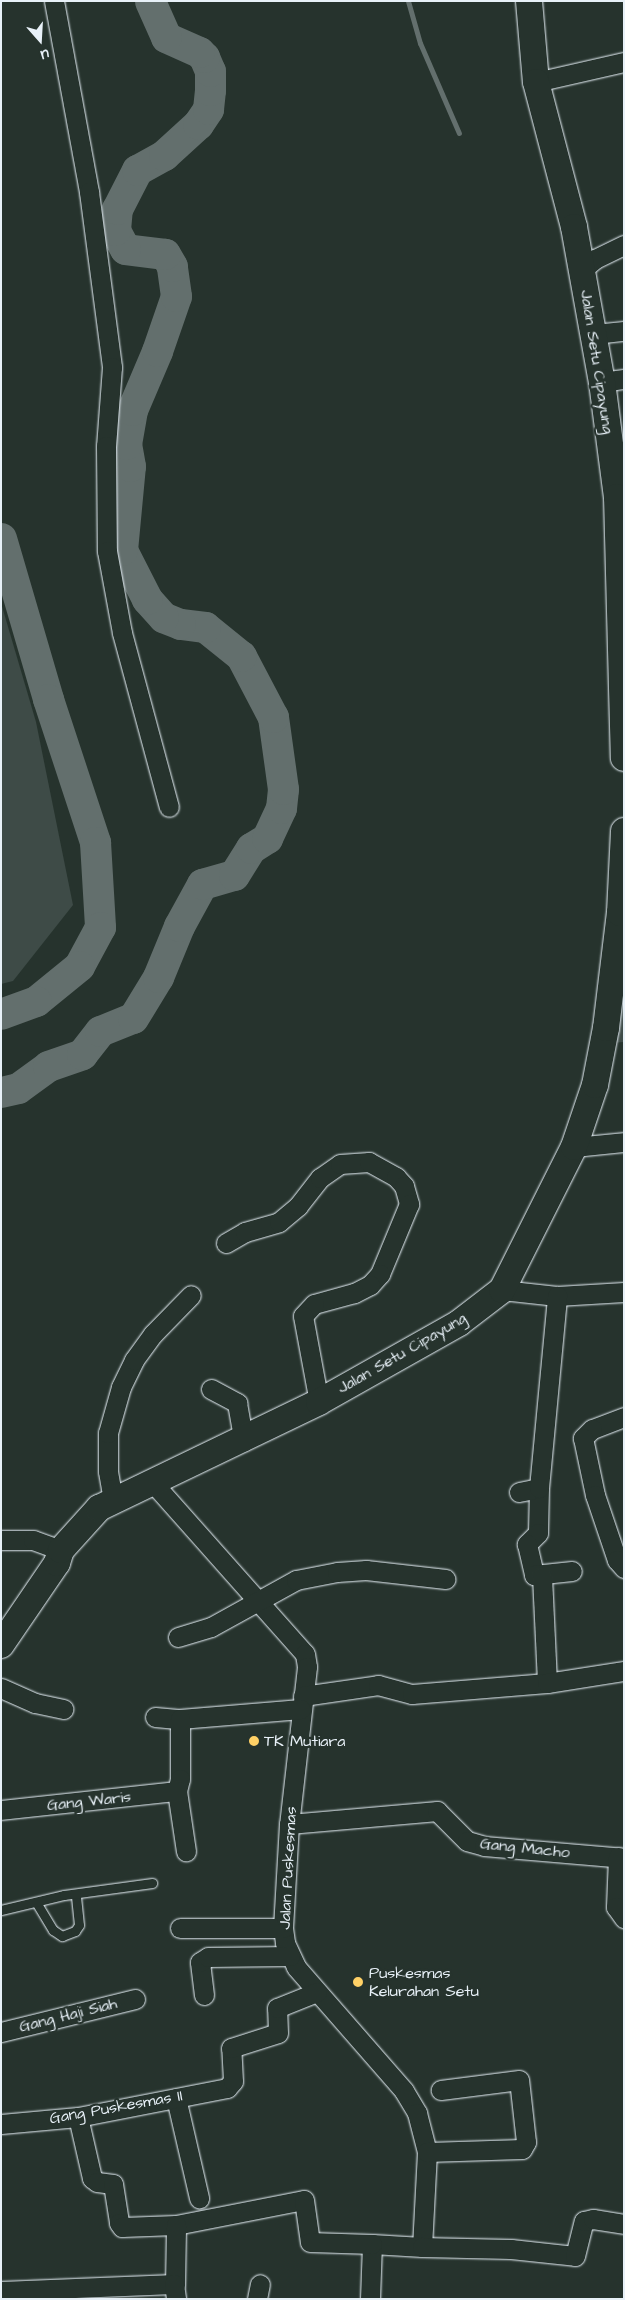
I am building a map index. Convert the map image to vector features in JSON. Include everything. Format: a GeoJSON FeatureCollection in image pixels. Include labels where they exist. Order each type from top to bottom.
{"type":"FeatureCollection","features":[{"type":"Feature","properties":{"kind":"street"},"geometry":{"type":"LineString","coordinates":[[54,1],[90,192],[112,367],[106,446],[107,550],[122,633],[169,807]]}},
{"type":"Feature","properties":{"kind":"street","name":"Jalan Setu Cipayung"},"geometry":{"type":"LineString","coordinates":[[529,1],[536,82],[582,270],[594,334],[613,381],[624,758]]}},
{"type":"Feature","properties":{"kind":"street"},"geometry":{"type":"LineString","coordinates":[[536,82],[624,62]]}},
{"type":"Feature","properties":{"kind":"street"},"geometry":{"type":"LineString","coordinates":[[582,270],[595,259],[624,246]]}},
{"type":"Feature","properties":{"kind":"street"},"geometry":{"type":"LineString","coordinates":[[594,334],[624,331]]}},
{"type":"Feature","properties":{"kind":"street","name":"Jalan Setu Cipayung"},"geometry":{"type":"LineString","coordinates":[[1,1645],[57,1563],[61,1550],[99,1508],[244,1441],[319,1402],[459,1322],[502,1290],[574,1147],[595,1086],[606,1028],[620,913],[624,830]]}},
{"type":"Feature","properties":{"kind":"street"},"geometry":{"type":"LineString","coordinates":[[574,1147],[624,1142]]}},
{"type":"Feature","properties":{"kind":"street"},"geometry":{"type":"LineString","coordinates":[[226,1243],[245,1232],[280,1222],[298,1206],[320,1178],[340,1164],[370,1162],[396,1177],[404,1186],[409,1204],[380,1274],[370,1285],[314,1304],[303,1316],[319,1402]]}},
{"type":"Feature","properties":{"kind":"street"},"geometry":{"type":"LineString","coordinates":[[502,1290],[557,1296],[624,1292]]}},
{"type":"Feature","properties":{"kind":"street"},"geometry":{"type":"LineString","coordinates":[[113,1500],[108,1471],[108,1433],[121,1387],[134,1360],[148,1341],[191,1295]]}},
{"type":"Feature","properties":{"kind":"street"},"geometry":{"type":"LineString","coordinates":[[557,1296],[540,1488],[538,1533],[527,1544],[534,1574],[542,1576],[572,1571]]}},
{"type":"Feature","properties":{"kind":"street"},"geometry":{"type":"LineString","coordinates":[[210,1389],[237,1403],[244,1441]]}},
{"type":"Feature","properties":{"kind":"street"},"geometry":{"type":"LineString","coordinates":[[624,1418],[592,1430],[583,1438],[595,1495],[617,1560],[624,1568]]}},
{"type":"Feature","properties":{"kind":"street","name":"Jalan Puskesmas"},"geometry":{"type":"LineString","coordinates":[[154,1484],[257,1601],[303,1648],[307,1660],[289,1824],[283,1928],[290,1956],[317,1992],[404,2091],[417,2113],[427,2152],[422,2247]]}},
{"type":"Feature","properties":{"kind":"street"},"geometry":{"type":"LineString","coordinates":[[519,1492],[540,1488]]}},
{"type":"Feature","properties":{"kind":"street"},"geometry":{"type":"LineString","coordinates":[[1,1540],[33,1540],[61,1550]]}},
{"type":"Feature","properties":{"kind":"street"},"geometry":{"type":"LineString","coordinates":[[178,1637],[211,1627],[296,1580],[337,1572],[389,1571],[445,1579]]}},
{"type":"Feature","properties":{"kind":"street"},"geometry":{"type":"LineString","coordinates":[[542,1576],[547,1683]]}},
{"type":"Feature","properties":{"kind":"street"},"geometry":{"type":"LineString","coordinates":[[155,1717],[180,1719],[302,1702],[378,1685],[412,1694],[547,1683],[624,1671]]}},
{"type":"Feature","properties":{"kind":"street"},"geometry":{"type":"LineString","coordinates":[[1,1688],[35,1704],[63,1709]]}},
{"type":"Feature","properties":{"kind":"street"},"geometry":{"type":"LineString","coordinates":[[180,1719],[180,1779],[177,1791],[186,1851]]}},
{"type":"Feature","properties":{"kind":"street","name":"Gang Waris"},"geometry":{"type":"LineString","coordinates":[[1,1810],[177,1791]]}},
{"type":"Feature","properties":{"kind":"street","name":"Gang Macho"},"geometry":{"type":"LineString","coordinates":[[289,1824],[437,1811],[467,1841],[484,1846],[621,1857]]}},
{"type":"Feature","properties":{"kind":"street"},"geometry":{"type":"LineString","coordinates":[[621,1857],[616,1907],[624,1918]]}},
{"type":"Feature","properties":{"kind":"street"},"geometry":{"type":"LineString","coordinates":[[180,1928],[283,1928]]}},
{"type":"Feature","properties":{"kind":"street"},"geometry":{"type":"LineString","coordinates":[[204,1995],[200,1962],[208,1956],[290,1956]]}},
{"type":"Feature","properties":{"kind":"street","name":"Gang Puskesmas II"},"geometry":{"type":"LineString","coordinates":[[1,2124],[78,2117],[230,2086],[231,2048],[278,2033],[277,2008],[317,1992]]}},
{"type":"Feature","properties":{"kind":"street","name":"Gang Haji Siah"},"geometry":{"type":"LineString","coordinates":[[1,2032],[135,1999]]}},
{"type":"Feature","properties":{"kind":"street"},"geometry":{"type":"LineString","coordinates":[[427,2152],[522,2149],[526,2142],[519,2080],[441,2090]]}},
{"type":"Feature","properties":{"kind":"street"},"geometry":{"type":"LineString","coordinates":[[176,2098],[199,2198]]}},
{"type":"Feature","properties":{"kind":"street"},"geometry":{"type":"LineString","coordinates":[[78,2117],[92,2178],[97,2182],[113,2184],[119,2223],[132,2227],[176,2225],[304,2200],[310,2242],[511,2249],[575,2256],[584,2221],[593,2219],[624,2224]]}},
{"type":"Feature","properties":{"kind":"street"},"geometry":{"type":"LineString","coordinates":[[1,2291],[175,2292],[176,2225]]}},
{"type":"Feature","properties":{"kind":"street"},"geometry":{"type":"LineString","coordinates":[[370,2299],[372,2244]]}},
{"type":"Feature","properties":{"kind":"lane"},"geometry":{"type":"LineString","coordinates":[[1,1910],[76,1894],[152,1883]]}},
{"type":"Feature","properties":{"kind":"lane"},"geometry":{"type":"LineString","coordinates":[[36,1902],[48,1924],[62,1936],[75,1931],[79,1925],[76,1894]]}},
{"type":"Feature","properties":{"kind":"shaded area"},"geometry":{"type":"Polygon","coordinates":[[[1,603],[36,722],[73,905],[13,981],[1,984],[1,603]]]}},
{"type":"Feature","properties":{"kind":"shaded area"},"geometry":{"type":"Polygon","coordinates":[[[624,930],[624,1042],[611,1043],[624,930]]]}},
{"type":"Feature","properties":{"kind":"waterway"},"geometry":{"type":"LineString","coordinates":[[1,1092],[18,1088],[48,1066],[82,1054],[100,1031],[133,1018],[158,977],[179,926],[202,884],[234,875],[251,848],[267,838],[281,808],[283,789],[273,717],[241,656],[205,627],[180,624],[163,617],[147,599],[122,550],[130,466],[126,444],[132,410],[157,351],[176,296],[172,266],[165,254],[125,249],[115,230],[117,209],[137,170],[164,155],[198,124],[208,109],[210,90],[210,71],[204,57],[199,52],[166,37],[150,1]]}},
{"type":"Feature","properties":{"kind":"waterway"},"geometry":{"type":"LineString","coordinates":[[408,1],[420,43],[459,133]]}},
{"type":"Feature","properties":{"kind":"waterway"},"geometry":{"type":"LineString","coordinates":[[1,538],[48,699],[95,842],[100,927],[79,966],[36,1001],[1,1014]]}},
{"type":"Feature","properties":{"kind":"place","name":"TK Mutiara"},"geometry":{"type":"Point","coordinates":[254,1741]}},
{"type":"Feature","properties":{"kind":"place","name":"Puskesmas Kelurahan Setu"},"geometry":{"type":"Point","coordinates":[358,1982]}}]}
